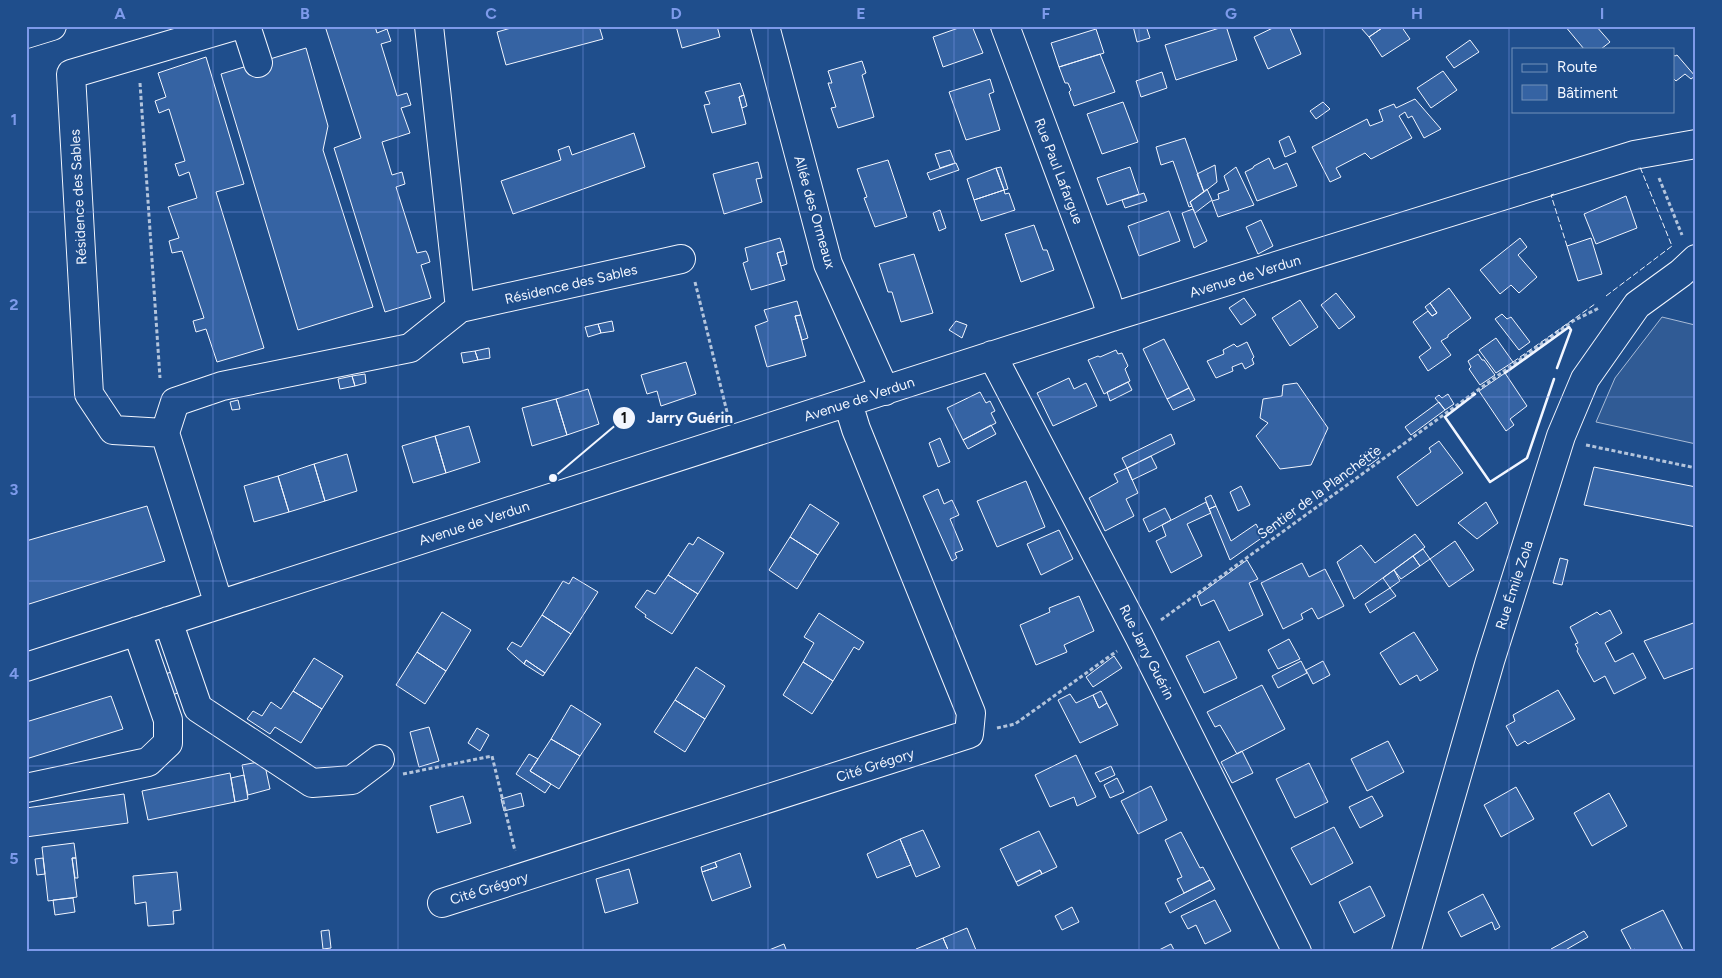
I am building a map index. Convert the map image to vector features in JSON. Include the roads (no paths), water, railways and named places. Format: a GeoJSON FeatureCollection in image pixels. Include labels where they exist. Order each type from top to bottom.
{"type":"FeatureCollection","features":[{"type":"Feature","properties":{"kind":"street"},"geometry":{"type":"LineString","coordinates":[[26,34],[52,26]]}},
{"type":"Feature","properties":{"kind":"street","name":"Résidence des Sables"},"geometry":{"type":"LineString","coordinates":[[234,26],[70,74],[89,394],[113,430],[165,433],[175,402],[222,386],[410,348],[460,308],[681,259]]}},
{"type":"Feature","properties":{"kind":"street"},"geometry":{"type":"LineString","coordinates":[[246,26],[258,63]]}},
{"type":"Feature","properties":{"kind":"street"},"geometry":{"type":"LineString","coordinates":[[429,26],[460,308]]}},
{"type":"Feature","properties":{"kind":"street","name":"Allée des Ormeaux"},"geometry":{"type":"LineString","coordinates":[[765,26],[828,264],[885,391]]}},
{"type":"Feature","properties":{"kind":"street","name":"Rue Paul Lafargue"},"geometry":{"type":"LineString","coordinates":[[1006,27],[1112,317]]}},
{"type":"Feature","properties":{"kind":"street","name":"Avenue de Verdun"},"geometry":{"type":"LineString","coordinates":[[26,667],[1112,317],[1624,158],[1696,144]]}},
{"type":"Feature","properties":{"kind":"street","name":"Rue Émile Zola"},"geometry":{"type":"LineString","coordinates":[[1406,952],[1490,662],[1564,428],[1585,379],[1637,305],[1681,273],[1694,261]]}},
{"type":"Feature","properties":{"kind":"street","name":"Rue Jarry Guérin"},"geometry":{"type":"LineString","coordinates":[[992,356],[1139,636],[1297,952]]}},
{"type":"Feature","properties":{"kind":"street","name":"Cité Grégory"},"geometry":{"type":"LineString","coordinates":[[442,903],[970,734],[971,713],[856,429],[848,403]]}},
{"type":"Feature","properties":{"kind":"street"},"geometry":{"type":"LineString","coordinates":[[165,433],[219,605]]}},
{"type":"Feature","properties":{"kind":"street"},"geometry":{"type":"LineString","coordinates":[[168,621],[198,708],[304,778],[312,783],[352,780],[380,758]]}},
{"type":"Feature","properties":{"kind":"street"},"geometry":{"type":"LineString","coordinates":[[26,788],[148,762],[168,743],[168,720],[137,631]]}},
{"type":"Feature","properties":{"kind":"place","name":"Jarry Guérin"},"geometry":{"type":"Point","coordinates":[553,478]}}]}
